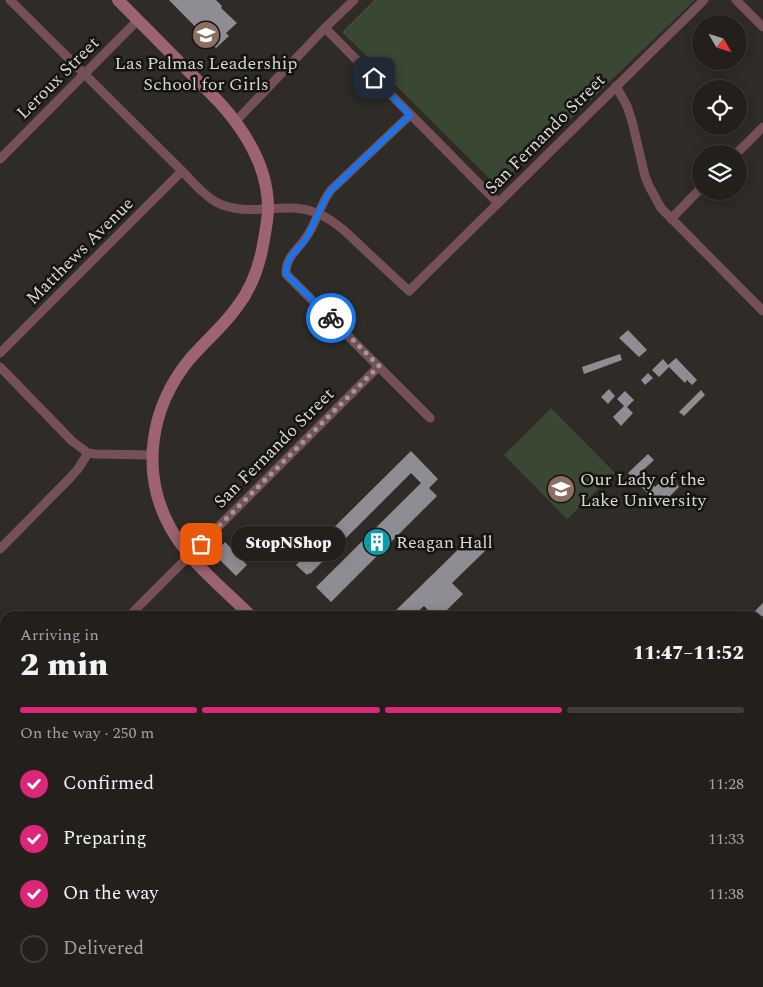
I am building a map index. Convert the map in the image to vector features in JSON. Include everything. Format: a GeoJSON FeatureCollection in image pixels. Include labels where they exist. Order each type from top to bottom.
{"type":"FeatureCollection","features":[{"type":"Feature","properties":{"kind":"main road"},"geometry":{"type":"LineString","coordinates":[[118,0],[236,121],[249,142],[260,166],[266,186],[268,209],[261,254],[250,287],[223,326],[189,360],[170,386],[158,417],[152,455],[152,468],[158,498],[163,513],[177,538],[190,555],[246,611]]}},
{"type":"Feature","properties":{"kind":"street"},"geometry":{"type":"LineString","coordinates":[[10,0],[182,172],[216,202],[244,209],[293,208],[318,214]]}},
{"type":"Feature","properties":{"kind":"street"},"geometry":{"type":"LineString","coordinates":[[236,121],[354,0]]}},
{"type":"Feature","properties":{"kind":"street","name":"San Fernando Street"},"geometry":{"type":"LineString","coordinates":[[318,214],[330,219],[409,291],[704,0]]}},
{"type":"Feature","properties":{"kind":"street"},"geometry":{"type":"LineString","coordinates":[[736,0],[763,27]]}},
{"type":"Feature","properties":{"kind":"street","name":"Leroux Street"},"geometry":{"type":"LineString","coordinates":[[0,159],[138,20]]}},
{"type":"Feature","properties":{"kind":"street"},"geometry":{"type":"LineString","coordinates":[[325,28],[498,203]]}},
{"type":"Feature","properties":{"kind":"street"},"geometry":{"type":"LineString","coordinates":[[616,86],[627,106],[632,121],[645,176],[662,208],[763,311]]}},
{"type":"Feature","properties":{"kind":"street"},"geometry":{"type":"LineString","coordinates":[[410,115],[326,196],[305,240],[288,259],[286,274],[430,418]]}},
{"type":"Feature","properties":{"kind":"street"},"geometry":{"type":"LineString","coordinates":[[745,145],[763,127]]}},
{"type":"Feature","properties":{"kind":"street","name":"Matthews Avenue"},"geometry":{"type":"LineString","coordinates":[[0,353],[182,172]]}},
{"type":"Feature","properties":{"kind":"street"},"geometry":{"type":"LineString","coordinates":[[671,219],[692,197]]}},
{"type":"Feature","properties":{"kind":"street","name":"San Fernando Street"},"geometry":{"type":"LineString","coordinates":[[134,611],[379,366]]}},
{"type":"Feature","properties":{"kind":"street"},"geometry":{"type":"LineString","coordinates":[[0,367],[72,441],[88,453],[152,455]]}},
{"type":"Feature","properties":{"kind":"street"},"geometry":{"type":"LineString","coordinates":[[0,549],[69,479],[88,453]]}},
{"type":"Feature","properties":{"kind":"green space"},"geometry":{"type":"Polygon","coordinates":[[[374,0],[695,0],[499,188],[342,32],[374,0]]]}},
{"type":"Feature","properties":{"kind":"green space"},"geometry":{"type":"Polygon","coordinates":[[[551,408],[615,473],[567,519],[504,455],[551,408]]]}},
{"type":"Feature","properties":{"kind":"building"},"geometry":{"type":"Polygon","coordinates":[[[169,0],[216,0],[222,6],[221,8],[237,23],[226,33],[229,36],[216,48],[169,0]]]}},
{"type":"Feature","properties":{"kind":"building"},"geometry":{"type":"Polygon","coordinates":[[[628,330],[647,350],[639,357],[619,338],[628,330]]]}},
{"type":"Feature","properties":{"kind":"building"},"geometry":{"type":"Polygon","coordinates":[[[620,354],[622,360],[584,374],[582,367],[620,354]]]}},
{"type":"Feature","properties":{"kind":"building"},"geometry":{"type":"Polygon","coordinates":[[[676,358],[697,380],[692,385],[687,380],[685,383],[669,367],[659,377],[652,370],[663,359],[668,365],[676,358]]]}},
{"type":"Feature","properties":{"kind":"building"},"geometry":{"type":"Polygon","coordinates":[[[648,373],[653,378],[645,385],[641,380],[648,373]]]}},
{"type":"Feature","properties":{"kind":"building"},"geometry":{"type":"Polygon","coordinates":[[[609,389],[615,396],[608,404],[601,397],[609,389]]]}},
{"type":"Feature","properties":{"kind":"building"},"geometry":{"type":"Polygon","coordinates":[[[701,390],[705,395],[684,416],[679,412],[701,390]]]}},
{"type":"Feature","properties":{"kind":"building"},"geometry":{"type":"Polygon","coordinates":[[[625,391],[634,400],[627,407],[633,413],[621,426],[613,417],[624,406],[617,399],[625,391]]]}},
{"type":"Feature","properties":{"kind":"building"},"geometry":{"type":"Polygon","coordinates":[[[411,451],[438,479],[429,488],[437,496],[331,602],[316,587],[421,483],[411,473],[310,574],[307,575],[296,565],[411,451]]]}},
{"type":"Feature","properties":{"kind":"building"},"geometry":{"type":"Polygon","coordinates":[[[648,454],[654,460],[641,472],[655,487],[666,477],[673,484],[675,482],[679,487],[660,506],[628,473],[648,454]]]}},
{"type":"Feature","properties":{"kind":"building"},"geometry":{"type":"Polygon","coordinates":[[[472,536],[486,550],[452,583],[463,594],[446,611],[429,611],[424,606],[418,611],[395,611],[472,536]]]}},
{"type":"Feature","properties":{"kind":"building"},"geometry":{"type":"Polygon","coordinates":[[[225,542],[247,565],[236,576],[214,554],[225,542]]]}},
{"type":"Feature","properties":{"kind":"building"},"geometry":{"type":"Polygon","coordinates":[[[763,603],[763,611],[755,611],[763,603]]]}},
{"type":"Feature","properties":{"kind":"way so far"},"geometry":{"type":"LineString","coordinates":[[201,544],[379,366],[331,318]]}},
{"type":"Feature","properties":{"kind":"place","name":"Las Palmas Leadership School for Girls"},"geometry":{"type":"Point","coordinates":[206,35]}},
{"type":"Feature","properties":{"kind":"place","name":"Our Lady of the Lake University"},"geometry":{"type":"Point","coordinates":[561,489]}},
{"type":"Feature","properties":{"kind":"place","name":"Reagan Hall"},"geometry":{"type":"Point","coordinates":[377,542]}},
{"type":"Feature","properties":{"kind":"place","name":"StopNShop"},"geometry":{"type":"Point","coordinates":[201,544]}},
{"type":"Feature","properties":{"kind":"route"},"geometry":{"type":"LineString","coordinates":[[331,318],[286,274],[286,265],[288,259],[309,234],[326,196],[410,115],[374,78]]}}]}
